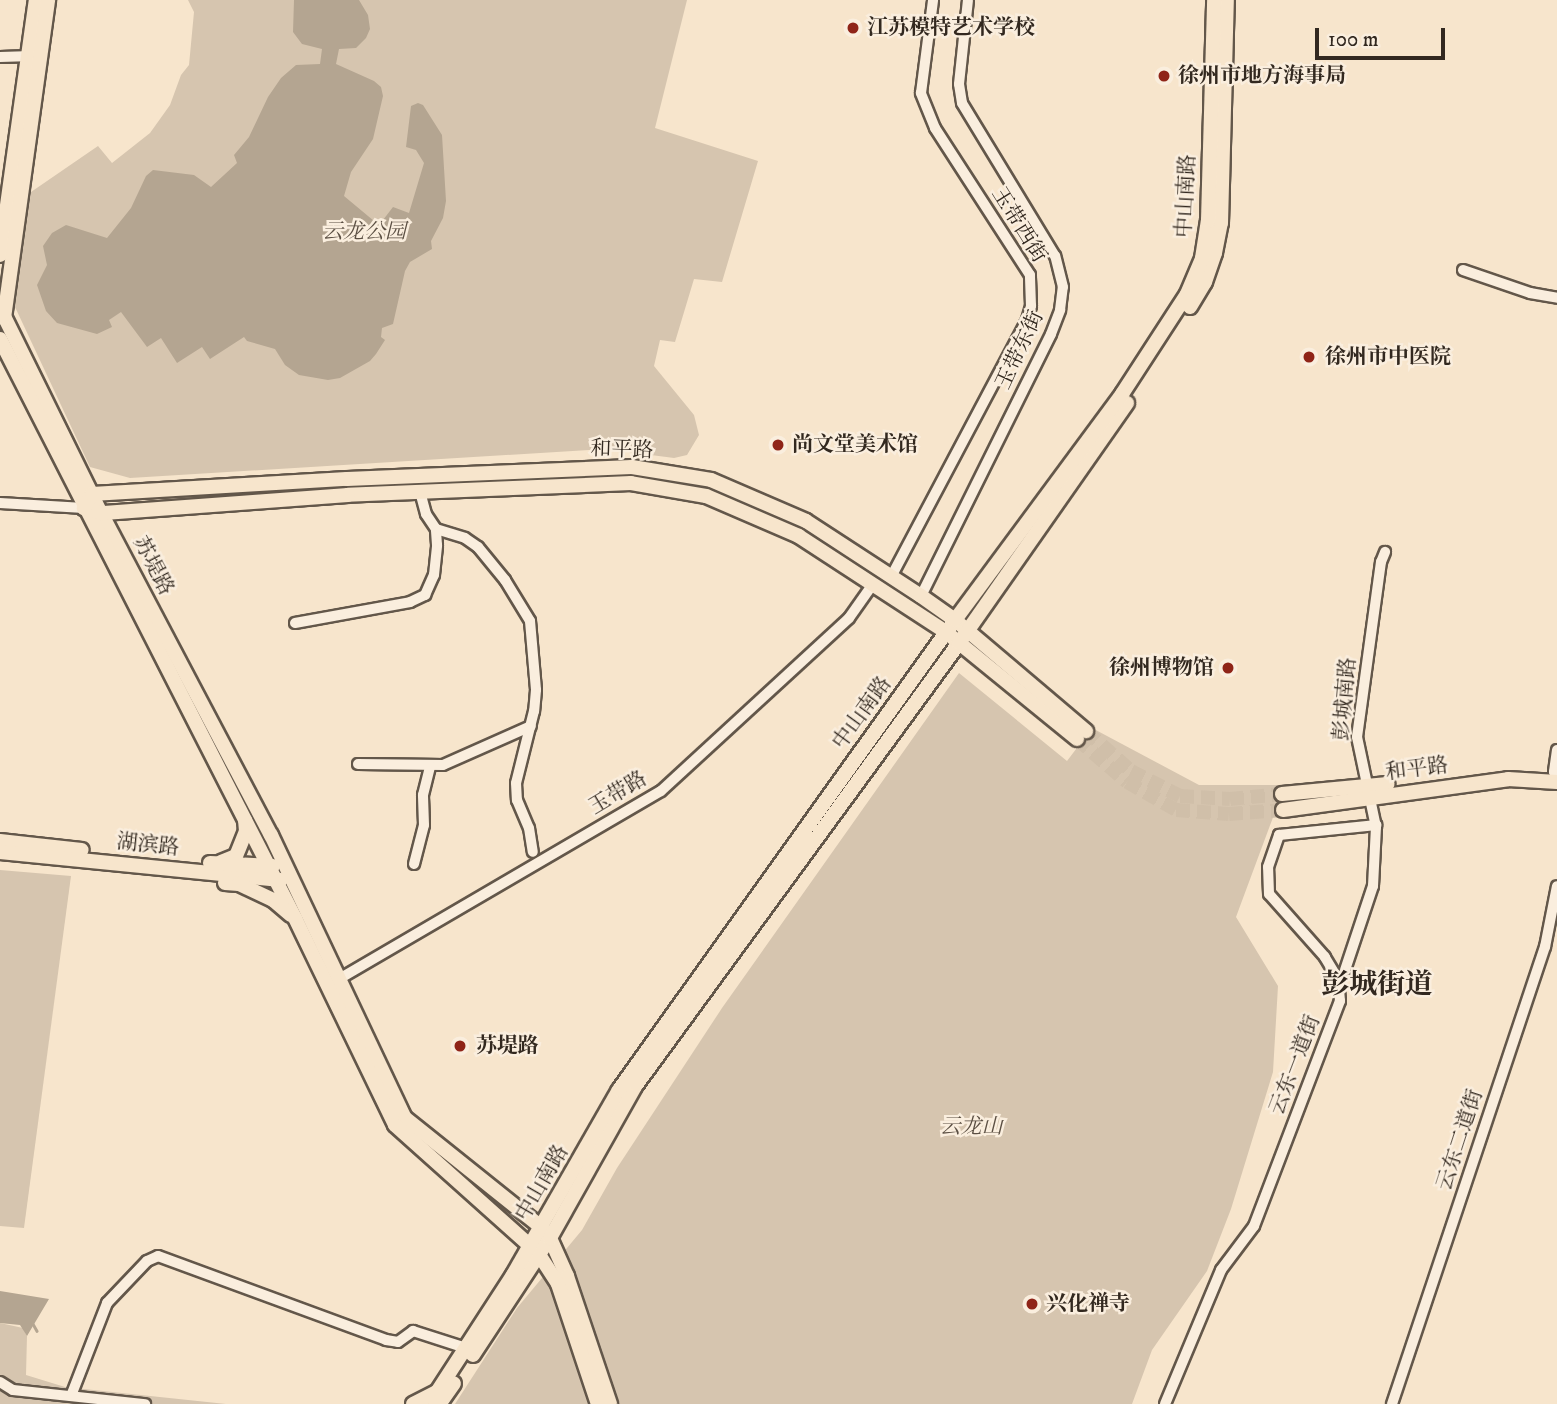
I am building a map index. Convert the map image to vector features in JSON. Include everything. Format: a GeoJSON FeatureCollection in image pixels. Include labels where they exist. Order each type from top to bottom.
{"type":"FeatureCollection","features":[{"type":"Feature","properties":{"kind":"main road"},"geometry":{"type":"LineString","coordinates":[[2,313],[36,56],[36,0]]}},
{"type":"Feature","properties":{"kind":"main road"},"geometry":{"type":"LineString","coordinates":[[0,255],[4,213],[48,0]]}},
{"type":"Feature","properties":{"kind":"main road","name":"中山南路"},"geometry":{"type":"LineString","coordinates":[[545,1233],[619,1090],[946,632],[1122,394],[1188,294],[1202,258],[1208,220],[1214,0]]}},
{"type":"Feature","properties":{"kind":"main road","name":"中山南路"},"geometry":{"type":"LineString","coordinates":[[413,1404],[437,1392],[545,1233],[636,1085],[963,637],[1130,399],[1205,282],[1221,223],[1227,0]]}},
{"type":"Feature","properties":{"kind":"main road","name":"苏堤路"},"geometry":{"type":"LineString","coordinates":[[2,313],[101,513],[292,880],[395,1125],[534,1249],[558,1284],[597,1404]]}},
{"type":"Feature","properties":{"kind":"main road","name":"苏堤路"},"geometry":{"type":"LineString","coordinates":[[0,339],[275,880],[337,986]]}},
{"type":"Feature","properties":{"kind":"main road","name":"和平路"},"geometry":{"type":"LineString","coordinates":[[92,494],[632,467],[711,480],[806,521],[955,620],[963,637]]}},
{"type":"Feature","properties":{"kind":"main road","name":"和平路"},"geometry":{"type":"LineString","coordinates":[[84,508],[101,513],[420,492],[631,483],[706,496],[799,536],[946,632],[963,637],[1082,735]]}},
{"type":"Feature","properties":{"kind":"main road"},"geometry":{"type":"LineString","coordinates":[[84,508],[92,494]]}},
{"type":"Feature","properties":{"kind":"main road","name":"和平路"},"geometry":{"type":"LineString","coordinates":[[1282,794],[1369,791],[1556,776]]}},
{"type":"Feature","properties":{"kind":"main road","name":"和平路"},"geometry":{"type":"LineString","coordinates":[[1283,810],[1369,791]]}},
{"type":"Feature","properties":{"kind":"main road"},"geometry":{"type":"LineString","coordinates":[[217,864],[236,856],[246,831],[245,820]]}},
{"type":"Feature","properties":{"kind":"main road","name":"湖滨路"},"geometry":{"type":"LineString","coordinates":[[0,841],[217,864],[285,866]]}},
{"type":"Feature","properties":{"kind":"main road","name":"湖滨路"},"geometry":{"type":"LineString","coordinates":[[0,852],[292,880]]}},
{"type":"Feature","properties":{"kind":"main road"},"geometry":{"type":"LineString","coordinates":[[170,868],[199,879],[239,884],[273,900],[295,918]]}},
{"type":"Feature","properties":{"kind":"main road","name":"苏堤路"},"geometry":{"type":"LineString","coordinates":[[346,1010],[405,1118],[545,1233],[567,1276],[610,1404]]}},
{"type":"Feature","properties":{"kind":"main road","name":"中山南路"},"geometry":{"type":"LineString","coordinates":[[435,1404],[443,1399],[534,1249]]}},
{"type":"Feature","properties":{"kind":"street","name":"玉带西街"},"geometry":{"type":"LineString","coordinates":[[891,577],[1027,320],[1031,306],[1030,275],[935,128],[921,93],[933,0]]}},
{"type":"Feature","properties":{"kind":"street","name":"玉带东街"},"geometry":{"type":"LineString","coordinates":[[921,596],[1051,334],[1060,310],[1063,287],[1055,256],[962,103],[959,84],[968,0]]}},
{"type":"Feature","properties":{"kind":"street"},"geometry":{"type":"LineString","coordinates":[[0,57],[36,56]]}},
{"type":"Feature","properties":{"kind":"street"},"geometry":{"type":"LineString","coordinates":[[1463,270],[1530,293],[1557,298]]}},
{"type":"Feature","properties":{"kind":"street"},"geometry":{"type":"LineString","coordinates":[[295,623],[410,602],[425,595],[435,575],[436,529],[426,514],[420,492]]}},
{"type":"Feature","properties":{"kind":"street","name":"和平路"},"geometry":{"type":"LineString","coordinates":[[0,503],[84,508]]}},
{"type":"Feature","properties":{"kind":"street"},"geometry":{"type":"LineString","coordinates":[[436,529],[465,538],[478,547],[526,611],[535,658],[536,690],[531,726],[516,783],[517,800],[529,828],[533,852]]}},
{"type":"Feature","properties":{"kind":"street","name":"彭城南路"},"geometry":{"type":"LineString","coordinates":[[1345,970],[1373,886],[1376,825],[1357,737],[1381,562],[1385,552]]}},
{"type":"Feature","properties":{"kind":"street","name":"玉带路"},"geometry":{"type":"LineString","coordinates":[[337,986],[661,790],[849,618],[873,584]]}},
{"type":"Feature","properties":{"kind":"street"},"geometry":{"type":"LineString","coordinates":[[358,764],[430,765],[457,761],[472,750],[531,726]]}},
{"type":"Feature","properties":{"kind":"street"},"geometry":{"type":"LineString","coordinates":[[1556,776],[1557,750]]}},
{"type":"Feature","properties":{"kind":"street"},"geometry":{"type":"LineString","coordinates":[[414,864],[424,825],[423,795],[430,765]]}},
{"type":"Feature","properties":{"kind":"street","name":"云东一道街"},"geometry":{"type":"LineString","coordinates":[[1165,1404],[1222,1270],[1254,1226],[1340,1002],[1338,979],[1325,957],[1269,894],[1268,867],[1279,835],[1376,825]]}},
{"type":"Feature","properties":{"kind":"street","name":"云东二道街"},"geometry":{"type":"LineString","coordinates":[[1392,1404],[1432,1293],[1545,947],[1557,886]]}},
{"type":"Feature","properties":{"kind":"street"},"geometry":{"type":"LineString","coordinates":[[71,1396],[105,1307],[147,1261],[158,1256],[386,1340],[398,1342],[414,1331],[466,1348]]}},
{"type":"Feature","properties":{"kind":"street"},"geometry":{"type":"LineString","coordinates":[[0,1382],[13,1390]]}},
{"type":"Feature","properties":{"kind":"street"},"geometry":{"type":"LineString","coordinates":[[0,1389],[145,1404]]}},
{"type":"Feature","properties":{"kind":"green space","name":"云龙公园"},"geometry":{"type":"Polygon","coordinates":[[[188,0],[687,0],[655,128],[758,161],[722,282],[694,279],[675,342],[660,340],[654,366],[694,415],[699,435],[687,455],[674,458],[605,449],[130,478],[90,467],[15,307],[31,192],[98,146],[112,163],[150,133],[170,105],[181,75],[189,65],[194,12],[188,0]]]}},
{"type":"Feature","properties":{"kind":"green space","name":"云龙山"},"geometry":{"type":"Polygon","coordinates":[[[959,673],[1067,761],[1092,728],[1199,785],[1285,785],[1236,917],[1278,986],[1273,1072],[1231,1209],[1207,1271],[1152,1350],[1132,1404],[455,1404],[517,1308],[582,1230],[617,1168],[722,1008],[959,673]]]}},
{"type":"Feature","properties":{"kind":"green space"},"geometry":{"type":"Polygon","coordinates":[[[0,870],[71,876],[24,1228],[0,1226],[0,870]]]}},
{"type":"Feature","properties":{"kind":"green space"},"geometry":{"type":"Polygon","coordinates":[[[0,1323],[23,1328],[27,1336],[26,1375],[65,1387],[226,1404],[0,1404],[0,1323]]]}},
{"type":"Feature","properties":{"kind":"shaded area","name":"云龙公园"},"geometry":{"type":"Polygon","coordinates":[[[294,0],[359,0],[368,15],[370,29],[366,38],[356,48],[339,49],[336,64],[374,81],[381,87],[383,96],[373,139],[351,172],[344,196],[374,221],[383,220],[393,207],[409,213],[424,163],[416,150],[406,147],[411,106],[418,103],[423,105],[442,135],[446,201],[443,218],[431,241],[432,249],[410,262],[405,271],[393,324],[382,328],[381,337],[385,340],[376,354],[370,361],[340,378],[328,380],[299,375],[285,365],[275,349],[247,341],[244,337],[210,359],[202,347],[177,363],[161,338],[147,347],[121,312],[109,320],[112,327],[97,334],[57,323],[46,311],[37,285],[47,265],[43,246],[52,233],[66,225],[107,238],[131,208],[146,176],[153,170],[194,175],[211,187],[237,163],[234,155],[249,137],[268,97],[281,78],[296,65],[320,64],[322,49],[302,44],[293,32],[294,0]]]}},
{"type":"Feature","properties":{"kind":"shaded area"},"geometry":{"type":"Polygon","coordinates":[[[0,1291],[49,1299],[27,1336],[20,1325],[0,1323],[0,1291]]]}},
{"type":"Feature","properties":{"kind":"waterway"},"geometry":{"type":"LineString","coordinates":[[32,1322],[37,1331]]}},
{"type":"Feature","properties":{"kind":"tunnel"},"geometry":{"type":"LineString","coordinates":[[1086,731],[1131,771],[1180,796],[1230,799],[1282,794]]}},
{"type":"Feature","properties":{"kind":"tunnel"},"geometry":{"type":"LineString","coordinates":[[1077,739],[1127,782],[1176,810],[1229,814],[1283,810]]}},
{"type":"Feature","properties":{"kind":"place","name":"江苏模特艺术学校"},"geometry":{"type":"Point","coordinates":[853,28]}},
{"type":"Feature","properties":{"kind":"place","name":"徐州市地方海事局"},"geometry":{"type":"Point","coordinates":[1164,76]}},
{"type":"Feature","properties":{"kind":"place","name":"徐州市中医院"},"geometry":{"type":"Point","coordinates":[1309,357]}},
{"type":"Feature","properties":{"kind":"place","name":"尚文堂美术馆"},"geometry":{"type":"Point","coordinates":[778,445]}},
{"type":"Feature","properties":{"kind":"place","name":"徐州博物馆"},"geometry":{"type":"Point","coordinates":[1228,668]}},
{"type":"Feature","properties":{"kind":"place","name":"苏堤路"},"geometry":{"type":"Point","coordinates":[460,1046]}},
{"type":"Feature","properties":{"kind":"place","name":"兴化禅寺"},"geometry":{"type":"Point","coordinates":[1032,1304]}},
{"type":"Feature","properties":{"kind":"district","name":"彭城街道"},"geometry":{"type":"Point","coordinates":[1377,985]}}]}
